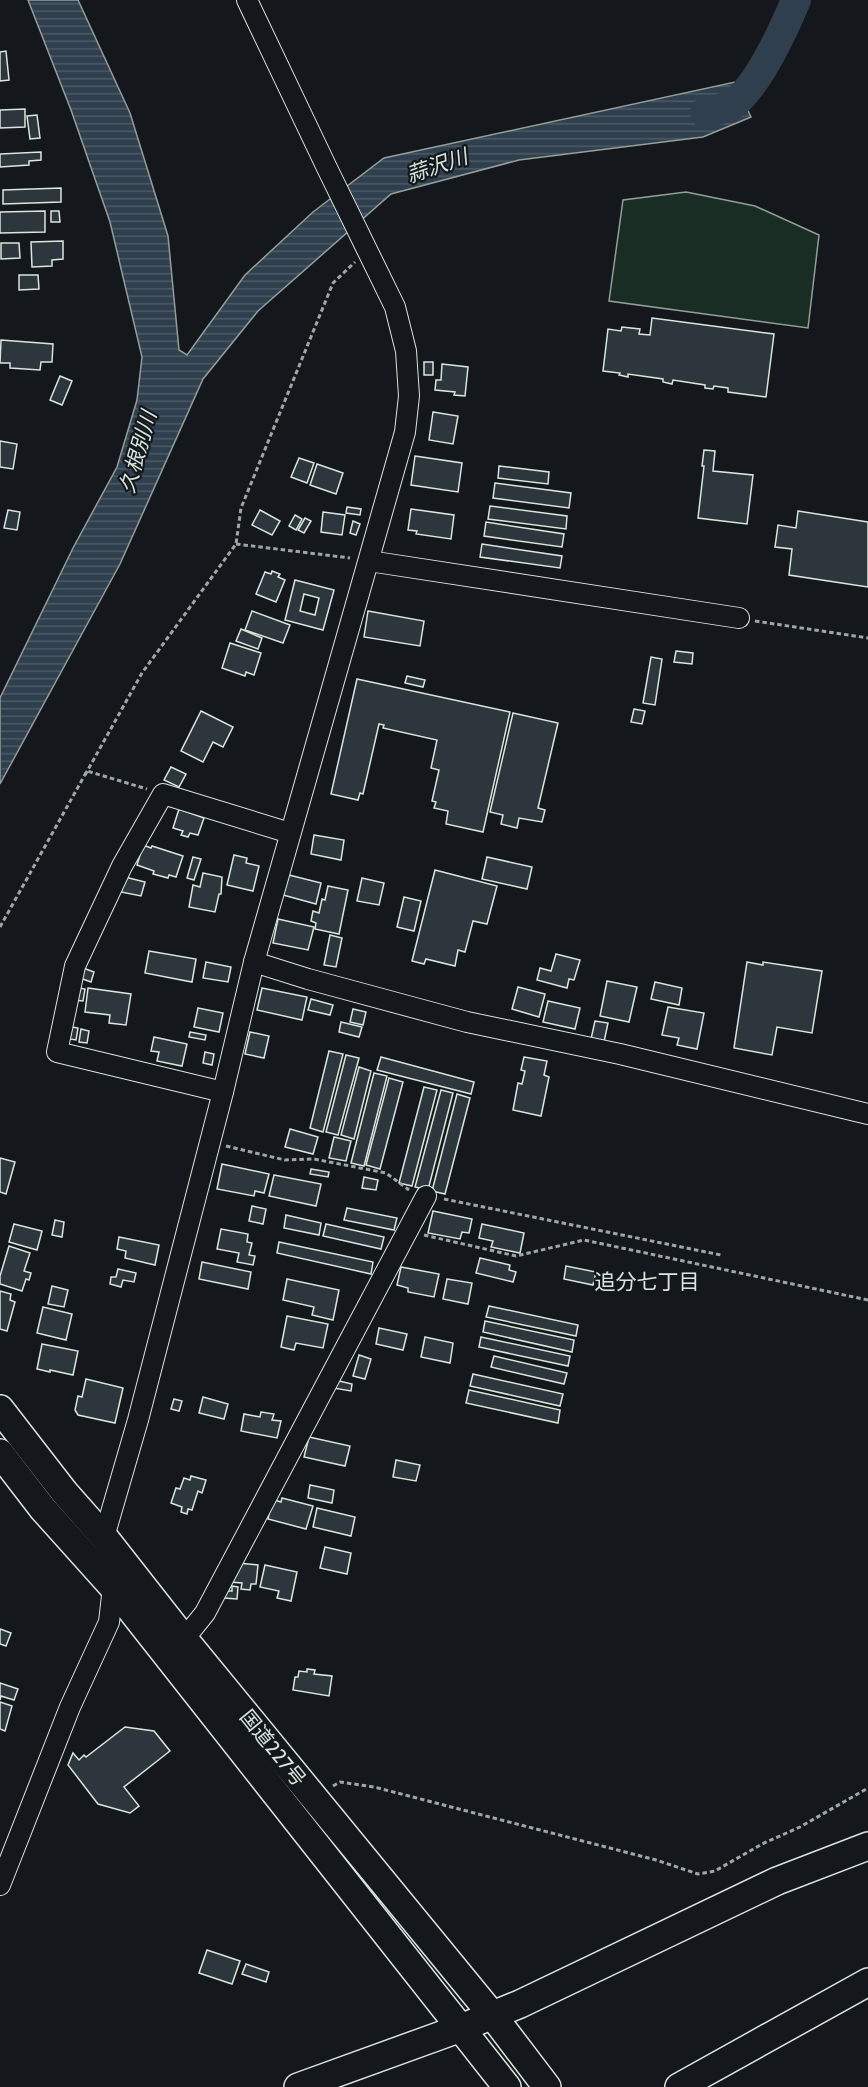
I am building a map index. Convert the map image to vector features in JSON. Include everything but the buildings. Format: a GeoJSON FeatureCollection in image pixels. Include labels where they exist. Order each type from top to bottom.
{"type":"FeatureCollection","features":[{"type":"Feature","properties":{"kind":"highway","name":"国道227号"},"geometry":{"type":"LineString","coordinates":[[0,1409],[184,1640],[493,2016],[547,2087]]}},
{"type":"Feature","properties":{"kind":"highway","name":"国道227号"},"geometry":{"type":"LineString","coordinates":[[0,1453],[43,1509],[112,1587],[507,2087]]}},
{"type":"Feature","properties":{"kind":"highway"},"geometry":{"type":"LineString","coordinates":[[298,2087],[493,2016],[777,1881],[868,1846]]}},
{"type":"Feature","properties":{"kind":"highway"},"geometry":{"type":"LineString","coordinates":[[679,2087],[868,1982]]}},
{"type":"Feature","properties":{"kind":"street"},"geometry":{"type":"LineString","coordinates":[[0,1885],[70,1707],[109,1622],[112,1587],[104,1537],[138,1419],[223,1092],[254,962],[405,432],[409,396],[406,351],[395,307],[247,0]]}},
{"type":"Feature","properties":{"kind":"street"},"geometry":{"type":"LineString","coordinates":[[369,561],[739,618]]}},
{"type":"Feature","properties":{"kind":"street"},"geometry":{"type":"LineString","coordinates":[[223,1092],[57,1052],[75,966],[122,866],[163,794],[290,833]]}},
{"type":"Feature","properties":{"kind":"street"},"geometry":{"type":"LineString","coordinates":[[254,962],[467,1022],[620,1054],[868,1114]]}},
{"type":"Feature","properties":{"kind":"street"},"geometry":{"type":"LineString","coordinates":[[184,1640],[206,1613],[426,1196]]}},
{"type":"Feature","properties":{"kind":"path"},"geometry":{"type":"LineString","coordinates":[[0,927],[142,673],[236,544],[242,508],[333,283],[364,244]]}},
{"type":"Feature","properties":{"kind":"path"},"geometry":{"type":"LineString","coordinates":[[236,544],[369,561]]}},
{"type":"Feature","properties":{"kind":"path"},"geometry":{"type":"LineString","coordinates":[[739,618],[868,638]]}},
{"type":"Feature","properties":{"kind":"path"},"geometry":{"type":"LineString","coordinates":[[85,775],[87,771],[163,794]]}},
{"type":"Feature","properties":{"kind":"path"},"geometry":{"type":"LineString","coordinates":[[210,1142],[285,1160],[314,1159],[386,1173],[412,1193],[721,1255]]}},
{"type":"Feature","properties":{"kind":"path"},"geometry":{"type":"LineString","coordinates":[[407,1232],[516,1256],[584,1240],[868,1300]]}},
{"type":"Feature","properties":{"kind":"path"},"geometry":{"type":"LineString","coordinates":[[313,1796],[340,1782],[374,1787],[656,1860],[698,1874],[715,1871],[762,1844],[800,1827],[868,1788]]}},
{"type":"Feature","properties":{"kind":"green space"},"geometry":{"type":"Polygon","coordinates":[[[686,192],[755,206],[819,235],[808,328],[609,301],[623,200],[686,192]]]}},
{"type":"Feature","properties":{"kind":"water","name":"久根別川"},"geometry":{"type":"Polygon","coordinates":[[[28,0],[78,0],[130,113],[168,236],[179,350],[187,355],[245,275],[313,212],[384,158],[735,82],[751,117],[703,137],[519,160],[391,194],[258,311],[203,379],[120,564],[0,784],[0,698],[73,548],[117,467],[137,400],[142,357],[110,222],[71,110],[28,0]]]}},
{"type":"Feature","properties":{"kind":"waterway","name":"蒜沢川"},"geometry":{"type":"LineString","coordinates":[[705,113],[733,104],[745,93],[771,54],[796,0]]}},
{"type":"Feature","properties":{"kind":"district","name":"追分七丁目"},"geometry":{"type":"Point","coordinates":[647,1282]}}]}
